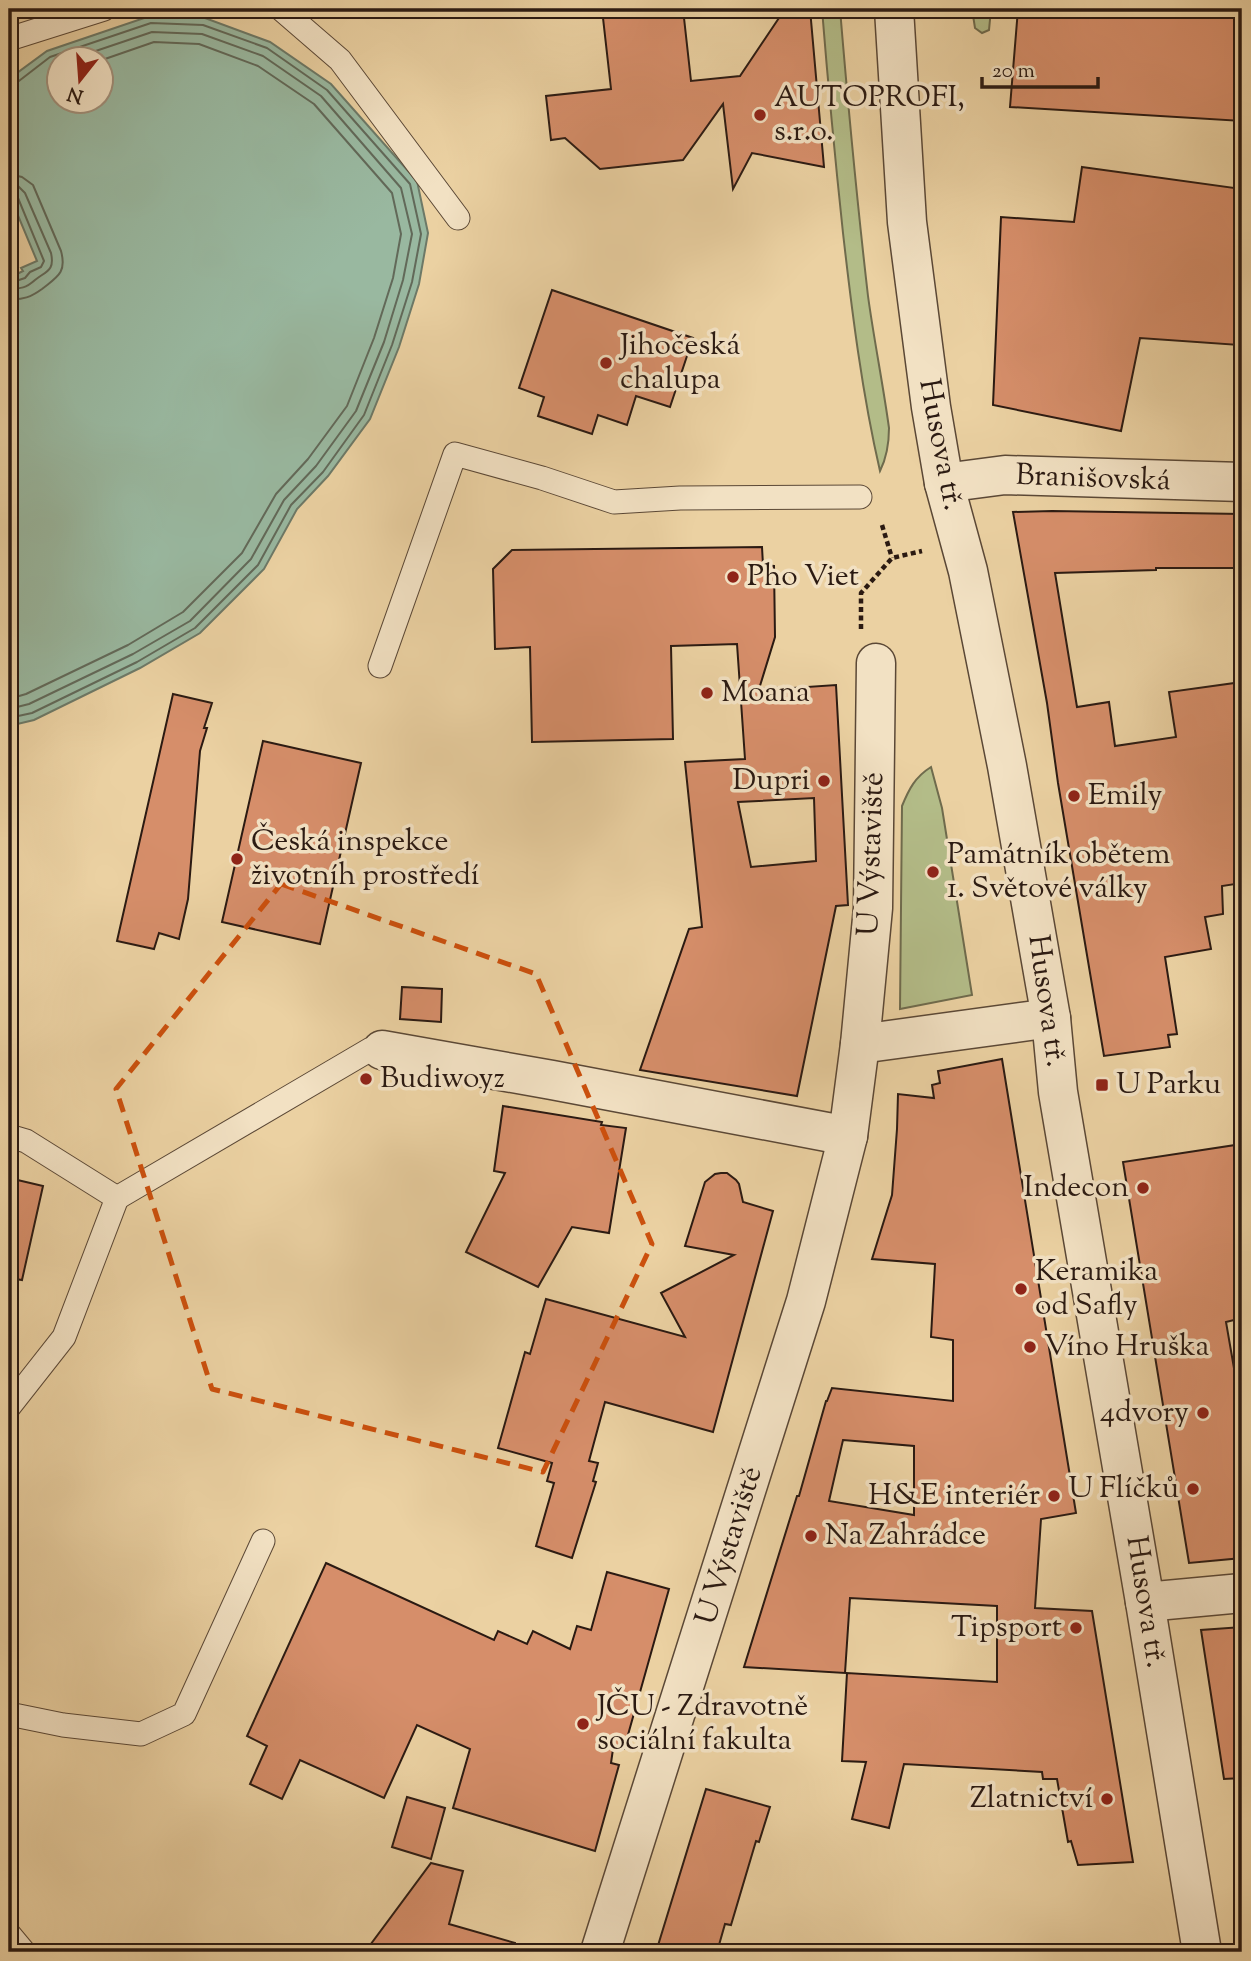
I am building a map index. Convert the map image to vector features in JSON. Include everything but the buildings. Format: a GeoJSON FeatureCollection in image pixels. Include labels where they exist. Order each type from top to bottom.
{"type":"FeatureCollection","features":[{"type":"Feature","properties":{"kind":"street","name":"Husova tř."},"geometry":{"type":"LineString","coordinates":[[894,9],[907,222],[931,407],[944,483],[968,570],[1007,766],[1051,1018],[1058,1092],[1202,1952]]}},
{"type":"Feature","properties":{"kind":"street","name":"Branišovská"},"geometry":{"type":"LineString","coordinates":[[944,483],[1006,475],[1242,482]]}},
{"type":"Feature","properties":{"kind":"street","name":"U Výstaviště"},"geometry":{"type":"LineString","coordinates":[[600,1952],[807,1301],[848,1136],[873,908],[876,663]]}},
{"type":"Feature","properties":{"kind":"street"},"geometry":{"type":"LineString","coordinates":[[860,1044],[1051,1018]]}},
{"type":"Feature","properties":{"kind":"street"},"geometry":{"type":"LineString","coordinates":[[382,1050],[848,1136]]}},
{"type":"Feature","properties":{"kind":"street"},"geometry":{"type":"LineString","coordinates":[[1145,1602],[1242,1593]]}},
{"type":"Feature","properties":{"kind":"lane"},"geometry":{"type":"LineString","coordinates":[[9,38],[104,9]]}},
{"type":"Feature","properties":{"kind":"lane"},"geometry":{"type":"LineString","coordinates":[[281,9],[340,60],[458,218]]}},
{"type":"Feature","properties":{"kind":"lane"},"geometry":{"type":"LineString","coordinates":[[380,666],[456,454],[614,502],[680,498],[860,497]]}},
{"type":"Feature","properties":{"kind":"lane"},"geometry":{"type":"LineString","coordinates":[[13,1396],[64,1337],[117,1198],[371,1049],[382,1050]]}},
{"type":"Feature","properties":{"kind":"lane"},"geometry":{"type":"LineString","coordinates":[[9,1136],[26,1140],[117,1198]]}},
{"type":"Feature","properties":{"kind":"lane"},"geometry":{"type":"LineString","coordinates":[[9,1714],[63,1725],[142,1734],[184,1714],[263,1541]]}},
{"type":"Feature","properties":{"kind":"lane"},"geometry":{"type":"LineString","coordinates":[[9,1934],[24,1952]]}},
{"type":"Feature","properties":{"kind":"path"},"geometry":{"type":"LineString","coordinates":[[882,525],[892,558]]}},
{"type":"Feature","properties":{"kind":"path"},"geometry":{"type":"LineString","coordinates":[[860,593],[892,558],[922,551]]}},
{"type":"Feature","properties":{"kind":"highlighted area"},"geometry":{"type":"Polygon","coordinates":[[[281,884],[536,974],[652,1244],[543,1472],[212,1389],[116,1089],[281,884]]]}},
{"type":"Feature","properties":{"kind":"shaded area"},"geometry":{"type":"Polygon","coordinates":[[[822,9],[840,9],[868,296],[889,428],[887,450],[880,471],[850,293],[822,9]]]}},
{"type":"Feature","properties":{"kind":"shaded area"},"geometry":{"type":"Polygon","coordinates":[[[972,9],[991,9],[989,30],[982,33],[975,28],[972,9]]]}},
{"type":"Feature","properties":{"kind":"shaded area"},"geometry":{"type":"Polygon","coordinates":[[[931,767],[942,808],[972,995],[900,1009],[902,806],[913,784],[931,767]]]}},
{"type":"Feature","properties":{"kind":"water"},"geometry":{"type":"Polygon","coordinates":[[[150,16],[205,18],[270,42],[331,84],[417,181],[428,233],[419,284],[399,347],[370,419],[328,476],[297,509],[264,569],[200,633],[140,668],[34,720],[9,726],[9,274],[16,271],[17,274],[23,271],[21,268],[37,261],[9,194],[9,86],[13,76],[46,52],[46,116],[116,116],[116,46],[62,46],[150,16]]]}},
{"type":"Feature","properties":{"kind":"place","name":"AUTOPROFI, s.r.o."},"geometry":{"type":"Point","coordinates":[760,115]}},
{"type":"Feature","properties":{"kind":"place","name":"Jihočeská chalupa"},"geometry":{"type":"Point","coordinates":[606,363]}},
{"type":"Feature","properties":{"kind":"place","name":"Pho Viet"},"geometry":{"type":"Point","coordinates":[733,577]}},
{"type":"Feature","properties":{"kind":"place","name":"Moana"},"geometry":{"type":"Point","coordinates":[707,693]}},
{"type":"Feature","properties":{"kind":"place","name":"Dupri"},"geometry":{"type":"Point","coordinates":[824,781]}},
{"type":"Feature","properties":{"kind":"place","name":"Emily"},"geometry":{"type":"Point","coordinates":[1074,796]}},
{"type":"Feature","properties":{"kind":"place","name":"Česká inspekce životníh prostředí"},"geometry":{"type":"Point","coordinates":[237,859]}},
{"type":"Feature","properties":{"kind":"place","name":"Památník obětem 1. Světové války"},"geometry":{"type":"Point","coordinates":[933,872]}},
{"type":"Feature","properties":{"kind":"place","name":"Budiwoyz"},"geometry":{"type":"Point","coordinates":[366,1079]}},
{"type":"Feature","properties":{"kind":"place","name":"U Parku"},"geometry":{"type":"Point","coordinates":[1102,1085]}},
{"type":"Feature","properties":{"kind":"place","name":"Indecon"},"geometry":{"type":"Point","coordinates":[1143,1188]}},
{"type":"Feature","properties":{"kind":"place","name":"Keramika od Safly"},"geometry":{"type":"Point","coordinates":[1021,1289]}},
{"type":"Feature","properties":{"kind":"place","name":"Víno Hruška"},"geometry":{"type":"Point","coordinates":[1030,1347]}},
{"type":"Feature","properties":{"kind":"place","name":"4dvory"},"geometry":{"type":"Point","coordinates":[1203,1413]}},
{"type":"Feature","properties":{"kind":"place","name":"U Flíčků"},"geometry":{"type":"Point","coordinates":[1193,1489]}},
{"type":"Feature","properties":{"kind":"place","name":"H&E interiér"},"geometry":{"type":"Point","coordinates":[1054,1496]}},
{"type":"Feature","properties":{"kind":"place","name":"Na Zahrádce"},"geometry":{"type":"Point","coordinates":[811,1536]}},
{"type":"Feature","properties":{"kind":"place","name":"Tipsport"},"geometry":{"type":"Point","coordinates":[1076,1628]}},
{"type":"Feature","properties":{"kind":"place","name":"JČU - Zdravotně sociální fakulta"},"geometry":{"type":"Point","coordinates":[583,1724]}},
{"type":"Feature","properties":{"kind":"place","name":"Zlatnictví"},"geometry":{"type":"Point","coordinates":[1107,1799]}}]}
